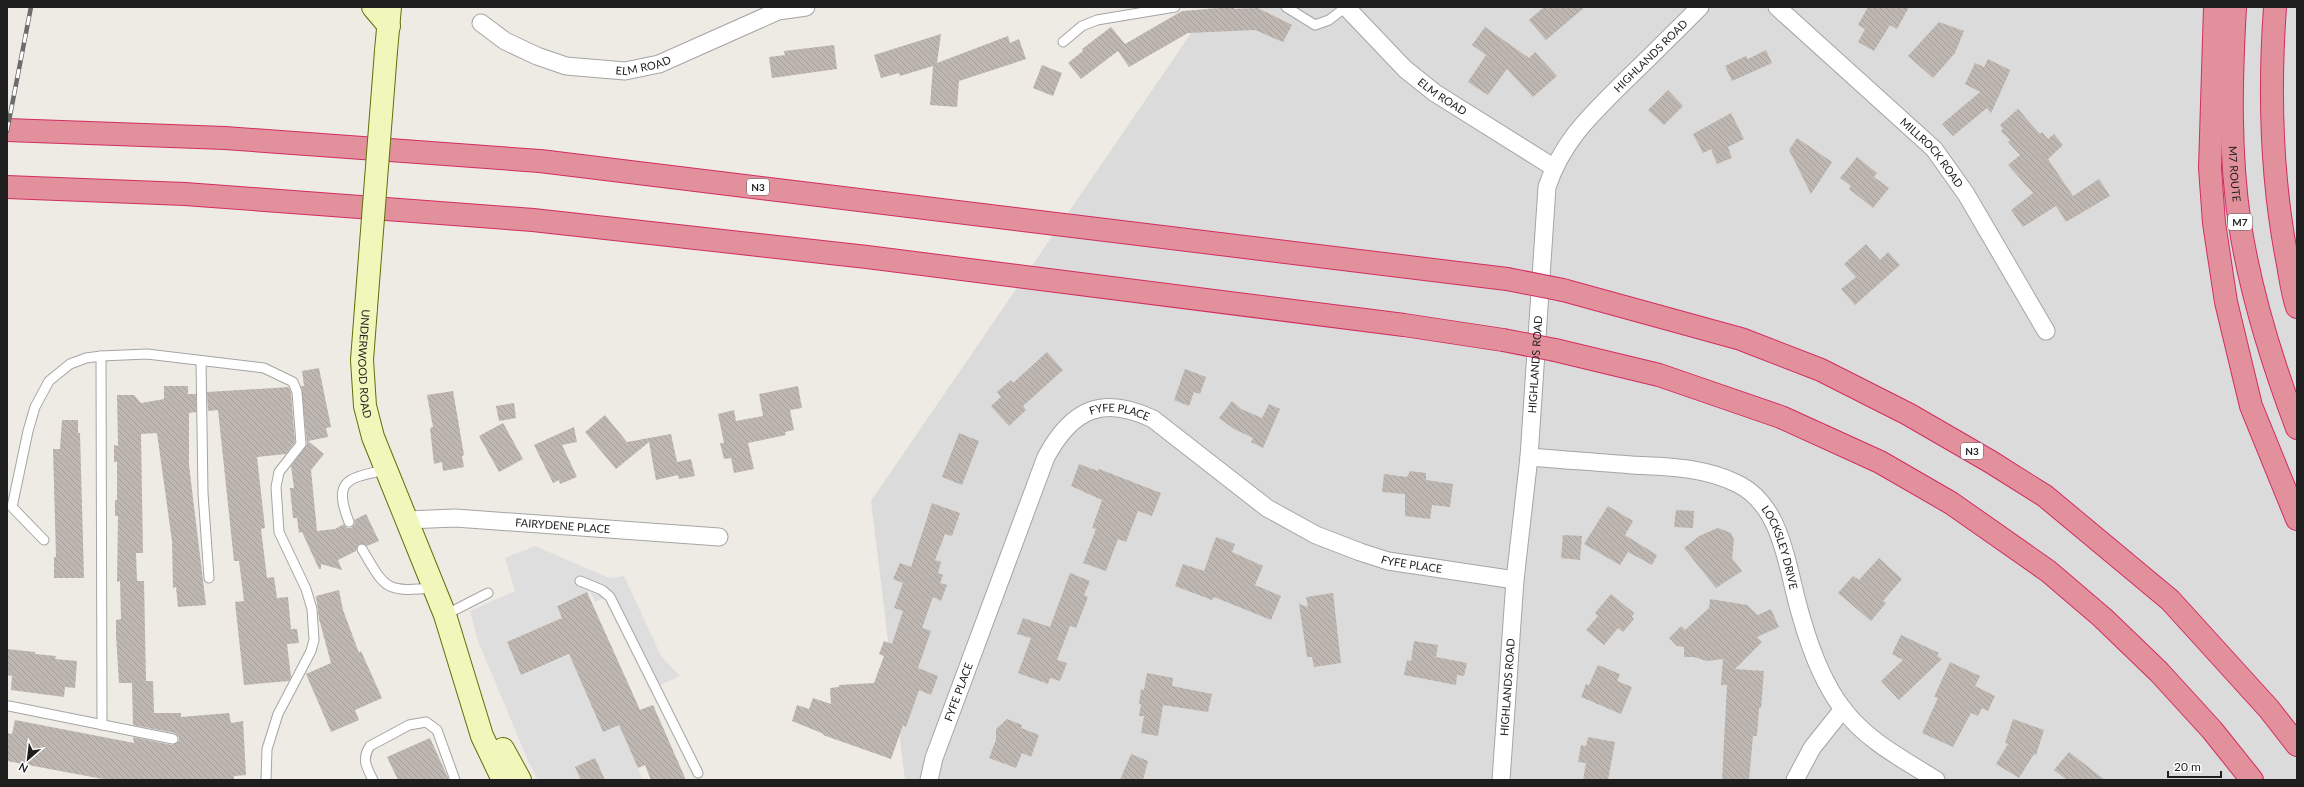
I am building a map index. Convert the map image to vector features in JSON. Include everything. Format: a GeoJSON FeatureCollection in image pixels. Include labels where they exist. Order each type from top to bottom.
{"type":"FeatureCollection","features":[{"type":"Feature","properties":{"kind":"highway"},"geometry":{"type":"LineString","coordinates":[[2215,7],[2210,168],[2214,223],[2226,302],[2251,406],[2297,519]]}},
{"type":"Feature","properties":{"kind":"highway","name":"M7 ROUTE"},"geometry":{"type":"LineString","coordinates":[[2235,7],[2232,100],[2240,224],[2252,285],[2270,354],[2297,428]]}},
{"type":"Feature","properties":{"kind":"highway"},"geometry":{"type":"LineString","coordinates":[[2275,7],[2272,45],[2272,129],[2276,187],[2284,242],[2297,307]]}},
{"type":"Feature","properties":{"kind":"highway","name":"N3"},"geometry":{"type":"LineString","coordinates":[[7,130],[225,138],[540,161],[1507,279],[1563,290],[1741,340],[1821,370],[1908,414],[1991,462],[2045,496],[2170,600],[2269,710],[2297,745]]}},
{"type":"Feature","properties":{"kind":"highway"},"geometry":{"type":"LineString","coordinates":[[7,187],[185,194],[533,220],[867,257],[1404,324],[1555,350],[1659,375],[1781,417],[1880,462],[1951,503],[2048,571],[2103,618],[2159,672],[2212,730],[2252,780]]}},
{"type":"Feature","properties":{"kind":"main road"},"geometry":{"type":"LineString","coordinates":[[373,7],[389,16]]}},
{"type":"Feature","properties":{"kind":"main road","name":"UNDERWOOD ROAD"},"geometry":{"type":"LineString","coordinates":[[389,16],[362,360],[365,406],[373,437],[445,615],[466,679],[482,736],[499,777]]}},
{"type":"Feature","properties":{"kind":"main road","name":"UNDERWOOD ROAD"},"geometry":{"type":"LineString","coordinates":[[466,679],[520,780]]}},
{"type":"Feature","properties":{"kind":"street","name":"ELM ROAD"},"geometry":{"type":"LineString","coordinates":[[481,23],[505,41],[537,56],[566,66],[625,71],[659,64],[778,11],[806,7]]}},
{"type":"Feature","properties":{"kind":"street","name":"ELM ROAD"},"geometry":{"type":"LineString","coordinates":[[1346,7],[1404,69],[1423,84],[1493,131],[1553,167]]}},
{"type":"Feature","properties":{"kind":"street","name":"HIGHLANDS ROAD"},"geometry":{"type":"LineString","coordinates":[[1501,780],[1515,580],[1529,457],[1547,187],[1553,167],[1564,147],[1581,125],[1700,7]]}},
{"type":"Feature","properties":{"kind":"street","name":"MILLROCK ROAD"},"geometry":{"type":"LineString","coordinates":[[1777,7],[1934,149],[1966,194],[2046,331]]}},
{"type":"Feature","properties":{"kind":"street","name":"FYFE PLACE"},"geometry":{"type":"LineString","coordinates":[[929,780],[934,758],[1046,456],[1065,426],[1077,417],[1089,411],[1104,408],[1121,408],[1136,411],[1153,419],[1267,508],[1316,535],[1360,552],[1403,563],[1515,580]]}},
{"type":"Feature","properties":{"kind":"street","name":"LOCKSLEY DRIVE"},"geometry":{"type":"LineString","coordinates":[[1529,457],[1688,469],[1715,474],[1739,484],[1757,497],[1768,512],[1780,538],[1811,649],[1825,681],[1843,709],[1862,730],[1881,745],[1936,780]]}},
{"type":"Feature","properties":{"kind":"street","name":"FAIRYDENE PLACE"},"geometry":{"type":"LineString","coordinates":[[407,520],[454,518],[719,537]]}},
{"type":"Feature","properties":{"kind":"street"},"geometry":{"type":"LineString","coordinates":[[1796,780],[1812,748],[1843,709]]}},
{"type":"Feature","properties":{"kind":"lane"},"geometry":{"type":"LineString","coordinates":[[1063,42],[1082,26],[1097,20],[1175,7]]}},
{"type":"Feature","properties":{"kind":"lane"},"geometry":{"type":"LineString","coordinates":[[1286,7],[1314,25],[1329,20],[1346,7]]}},
{"type":"Feature","properties":{"kind":"lane"},"geometry":{"type":"LineString","coordinates":[[44,540],[12,507],[28,431],[35,407],[49,381],[70,364],[86,358],[101,356],[147,354],[264,368],[293,382],[297,392],[300,444],[279,472],[276,487],[279,532],[306,589],[312,610],[314,640],[311,651],[278,714],[267,749],[266,780]]}},
{"type":"Feature","properties":{"kind":"lane"},"geometry":{"type":"LineString","coordinates":[[101,356],[102,725]]}},
{"type":"Feature","properties":{"kind":"lane"},"geometry":{"type":"LineString","coordinates":[[201,361],[203,493],[209,578]]}},
{"type":"Feature","properties":{"kind":"lane"},"geometry":{"type":"LineString","coordinates":[[349,522],[342,504],[342,494],[347,482],[354,477],[386,470]]}},
{"type":"Feature","properties":{"kind":"lane"},"geometry":{"type":"LineString","coordinates":[[362,549],[380,580],[385,584],[404,590],[434,588]]}},
{"type":"Feature","properties":{"kind":"lane"},"geometry":{"type":"LineString","coordinates":[[580,582],[602,590],[610,597],[698,772]]}},
{"type":"Feature","properties":{"kind":"lane"},"geometry":{"type":"LineString","coordinates":[[445,615],[488,593]]}},
{"type":"Feature","properties":{"kind":"lane"},"geometry":{"type":"LineString","coordinates":[[9,706],[173,739]]}},
{"type":"Feature","properties":{"kind":"lane"},"geometry":{"type":"LineString","coordinates":[[374,780],[366,765],[366,751],[370,746],[408,725],[426,722],[438,730],[455,780]]}},
{"type":"Feature","properties":{"kind":"shaded area"},"geometry":{"type":"Polygon","coordinates":[[[1209,7],[2297,7],[2297,780],[905,780],[871,501],[1209,7]]]}},
{"type":"Feature","properties":{"kind":"shaded area"},"geometry":{"type":"Polygon","coordinates":[[[535,546],[609,578],[624,576],[661,656],[680,676],[650,690],[608,596],[595,602],[590,591],[557,605],[562,618],[507,643],[521,675],[569,655],[603,731],[619,725],[643,780],[538,780],[528,761],[478,641],[470,611],[515,591],[505,558],[535,546]]]}},
{"type":"Feature","properties":{"kind":"building"},"geometry":{"type":"Polygon","coordinates":[[[1234,7],[1234,9],[1258,8],[1292,25],[1283,42],[1255,30],[1188,33],[1129,67],[1118,51],[1081,79],[1068,63],[1083,51],[1082,49],[1111,27],[1125,44],[1182,11],[1234,7]]]}},
{"type":"Feature","properties":{"kind":"building"},"geometry":{"type":"Polygon","coordinates":[[[1544,7],[1585,7],[1546,40],[1529,20],[1544,7]]]}},
{"type":"Feature","properties":{"kind":"building"},"geometry":{"type":"Polygon","coordinates":[[[1868,7],[1909,7],[1897,29],[1890,25],[1874,51],[1858,42],[1865,29],[1858,25],[1868,7]]]}},
{"type":"Feature","properties":{"kind":"building"},"geometry":{"type":"Polygon","coordinates":[[[1939,22],[1964,31],[1955,53],[1933,78],[1908,56],[1939,22]]]}},
{"type":"Feature","properties":{"kind":"building"},"geometry":{"type":"Polygon","coordinates":[[[1485,27],[1529,58],[1535,52],[1557,76],[1533,97],[1507,69],[1488,95],[1468,82],[1486,55],[1472,45],[1485,27]]]}},
{"type":"Feature","properties":{"kind":"building"},"geometry":{"type":"Polygon","coordinates":[[[941,34],[937,63],[1008,36],[1010,43],[1019,39],[1026,59],[959,81],[957,107],[930,105],[933,66],[900,76],[899,73],[881,78],[874,55],[941,34]]]}},
{"type":"Feature","properties":{"kind":"building"},"geometry":{"type":"Polygon","coordinates":[[[834,45],[837,69],[772,78],[769,57],[785,55],[784,51],[834,45]]]}},
{"type":"Feature","properties":{"kind":"building"},"geometry":{"type":"Polygon","coordinates":[[[1766,50],[1772,63],[1732,81],[1725,66],[1746,56],[1748,59],[1766,50]]]}},
{"type":"Feature","properties":{"kind":"building"},"geometry":{"type":"Polygon","coordinates":[[[1988,59],[2010,70],[2007,78],[1991,113],[1987,108],[1953,136],[1942,124],[1980,92],[1965,84],[1975,63],[1984,67],[1988,59]]]}},
{"type":"Feature","properties":{"kind":"building"},"geometry":{"type":"Polygon","coordinates":[[[1042,65],[1062,73],[1053,96],[1033,88],[1042,65]]]}},
{"type":"Feature","properties":{"kind":"building"},"geometry":{"type":"Polygon","coordinates":[[[1668,90],[1683,106],[1664,125],[1648,110],[1668,90]]]}},
{"type":"Feature","properties":{"kind":"building"},"geometry":{"type":"Polygon","coordinates":[[[2018,109],[2040,134],[2042,132],[2048,139],[2054,134],[2063,145],[2048,159],[2073,196],[2099,179],[2110,196],[2066,222],[2056,206],[2023,227],[2011,210],[2033,193],[2008,165],[2020,155],[2008,142],[2010,140],[2001,131],[2003,129],[2000,125],[2018,109]]]}},
{"type":"Feature","properties":{"kind":"building"},"geometry":{"type":"Polygon","coordinates":[[[1731,113],[1744,139],[1728,147],[1732,158],[1717,164],[1711,149],[1703,153],[1693,134],[1731,113]]]}},
{"type":"Feature","properties":{"kind":"building"},"geometry":{"type":"Polygon","coordinates":[[[1797,138],[1832,162],[1811,194],[1789,150],[1797,138]]]}},
{"type":"Feature","properties":{"kind":"building"},"geometry":{"type":"Polygon","coordinates":[[[1857,157],[1877,173],[1874,177],[1889,188],[1873,208],[1849,189],[1851,186],[1840,178],[1857,157]]]}},
{"type":"Feature","properties":{"kind":"building"},"geometry":{"type":"Polygon","coordinates":[[[1866,244],[1880,260],[1888,252],[1900,265],[1855,305],[1841,289],[1856,277],[1844,264],[1866,244]]]}},
{"type":"Feature","properties":{"kind":"building"},"geometry":{"type":"Polygon","coordinates":[[[1047,352],[1063,370],[1023,406],[1026,410],[1009,426],[991,406],[1001,397],[997,392],[1011,380],[1013,383],[1047,352]]]}},
{"type":"Feature","properties":{"kind":"building"},"geometry":{"type":"Polygon","coordinates":[[[319,368],[331,427],[326,428],[328,437],[308,441],[324,454],[311,470],[317,531],[335,529],[344,524],[347,528],[351,528],[355,524],[354,520],[366,514],[379,541],[367,546],[359,544],[356,551],[338,560],[342,570],[321,564],[321,569],[319,569],[302,532],[299,533],[297,518],[293,518],[290,488],[294,488],[291,466],[307,444],[301,386],[304,386],[302,371],[319,368]]]}},
{"type":"Feature","properties":{"kind":"building"},"geometry":{"type":"Polygon","coordinates":[[[1185,369],[1206,377],[1200,394],[1194,392],[1189,406],[1174,400],[1185,369]]]}},
{"type":"Feature","properties":{"kind":"building"},"geometry":{"type":"Polygon","coordinates":[[[164,386],[188,386],[188,394],[196,394],[196,412],[189,413],[189,465],[206,605],[178,607],[176,587],[173,588],[172,541],[157,433],[141,434],[143,553],[136,553],[137,581],[144,581],[146,681],[153,681],[154,713],[181,713],[181,717],[229,713],[231,723],[243,721],[246,775],[234,776],[234,780],[108,780],[7,761],[7,733],[12,734],[15,720],[134,743],[133,737],[172,745],[179,741],[179,737],[175,733],[133,725],[132,683],[119,683],[116,635],[116,620],[121,619],[120,581],[117,582],[118,516],[115,516],[115,500],[117,500],[117,462],[114,462],[114,445],[118,446],[117,395],[134,395],[141,403],[164,399],[164,386]]]}},
{"type":"Feature","properties":{"kind":"building"},"geometry":{"type":"Polygon","coordinates":[[[798,386],[802,408],[790,410],[794,430],[785,432],[786,435],[748,443],[754,469],[734,473],[731,458],[724,459],[720,443],[724,443],[718,414],[734,410],[736,421],[763,416],[759,394],[798,386]]]}},
{"type":"Feature","properties":{"kind":"building"},"geometry":{"type":"Polygon","coordinates":[[[289,387],[291,393],[295,442],[286,454],[257,457],[265,528],[261,529],[267,578],[274,577],[277,598],[288,597],[291,629],[297,629],[299,643],[287,644],[291,677],[289,681],[244,685],[235,602],[244,601],[239,561],[234,561],[218,410],[208,411],[207,392],[289,387]]]}},
{"type":"Feature","properties":{"kind":"building"},"geometry":{"type":"Polygon","coordinates":[[[453,391],[464,455],[462,456],[464,467],[443,471],[442,462],[434,464],[430,428],[433,427],[427,395],[453,391]]]}},
{"type":"Feature","properties":{"kind":"building"},"geometry":{"type":"Polygon","coordinates":[[[1232,401],[1241,409],[1262,418],[1269,404],[1280,409],[1263,448],[1251,442],[1253,438],[1234,429],[1219,418],[1232,401]]]}},
{"type":"Feature","properties":{"kind":"building"},"geometry":{"type":"Polygon","coordinates":[[[514,403],[516,418],[499,421],[496,406],[514,403]]]}},
{"type":"Feature","properties":{"kind":"building"},"geometry":{"type":"Polygon","coordinates":[[[605,415],[627,442],[671,434],[677,462],[691,459],[695,476],[679,479],[678,475],[656,480],[649,442],[616,469],[585,432],[605,415]]]}},
{"type":"Feature","properties":{"kind":"building"},"geometry":{"type":"Polygon","coordinates":[[[62,420],[78,420],[78,433],[80,433],[84,578],[54,578],[54,557],[56,557],[53,449],[60,449],[62,420]]]}},
{"type":"Feature","properties":{"kind":"building"},"geometry":{"type":"Polygon","coordinates":[[[503,423],[523,459],[499,472],[479,436],[503,423]]]}},
{"type":"Feature","properties":{"kind":"building"},"geometry":{"type":"Polygon","coordinates":[[[574,427],[577,442],[562,445],[577,477],[560,484],[559,480],[553,483],[534,445],[574,427]]]}},
{"type":"Feature","properties":{"kind":"building"},"geometry":{"type":"Polygon","coordinates":[[[959,433],[979,441],[962,485],[942,477],[959,433]]]}},
{"type":"Feature","properties":{"kind":"building"},"geometry":{"type":"Polygon","coordinates":[[[1079,464],[1098,471],[1099,469],[1161,493],[1152,516],[1138,511],[1126,542],[1118,539],[1106,571],[1083,563],[1096,529],[1092,528],[1102,500],[1071,486],[1079,464]]]}},
{"type":"Feature","properties":{"kind":"building"},"geometry":{"type":"Polygon","coordinates":[[[1410,471],[1426,473],[1426,480],[1453,484],[1450,507],[1432,505],[1430,519],[1405,516],[1405,494],[1382,492],[1384,474],[1407,477],[1410,471]]]}},
{"type":"Feature","properties":{"kind":"building"},"geometry":{"type":"Polygon","coordinates":[[[932,503],[960,513],[952,536],[945,534],[935,560],[941,562],[938,573],[943,575],[940,583],[947,585],[941,601],[933,597],[922,628],[931,631],[918,668],[938,676],[931,695],[919,690],[906,727],[903,725],[891,759],[823,735],[824,734],[792,721],[797,705],[809,709],[813,698],[831,704],[830,688],[839,687],[839,685],[874,683],[884,656],[879,654],[884,641],[892,644],[903,611],[894,608],[903,583],[893,579],[900,563],[911,567],[932,503]]]}},
{"type":"Feature","properties":{"kind":"building"},"geometry":{"type":"Polygon","coordinates":[[[1608,506],[1633,521],[1625,535],[1657,555],[1652,565],[1628,552],[1620,565],[1584,544],[1608,506]]]}},
{"type":"Feature","properties":{"kind":"building"},"geometry":{"type":"Polygon","coordinates":[[[1676,510],[1694,511],[1693,528],[1674,527],[1676,510]]]}},
{"type":"Feature","properties":{"kind":"building"},"geometry":{"type":"Polygon","coordinates":[[[1718,528],[1731,533],[1734,540],[1732,558],[1742,571],[1716,588],[1684,548],[1699,536],[1718,528]]]}},
{"type":"Feature","properties":{"kind":"building"},"geometry":{"type":"Polygon","coordinates":[[[1563,535],[1582,536],[1580,560],[1561,558],[1563,535]]]}},
{"type":"Feature","properties":{"kind":"building"},"geometry":{"type":"Polygon","coordinates":[[[1216,537],[1235,544],[1232,552],[1263,566],[1255,585],[1281,596],[1271,620],[1214,597],[1212,600],[1175,586],[1183,564],[1204,571],[1216,537]]]}},
{"type":"Feature","properties":{"kind":"building"},"geometry":{"type":"Polygon","coordinates":[[[1879,558],[1902,579],[1883,601],[1886,603],[1871,621],[1838,593],[1853,576],[1859,580],[1879,558]]]}},
{"type":"Feature","properties":{"kind":"building"},"geometry":{"type":"Polygon","coordinates":[[[1070,573],[1090,581],[1084,595],[1088,597],[1076,628],[1070,626],[1057,660],[1067,663],[1060,681],[1050,678],[1048,684],[1018,673],[1031,638],[1017,634],[1023,618],[1050,627],[1070,573]]]}},
{"type":"Feature","properties":{"kind":"building"},"geometry":{"type":"Polygon","coordinates":[[[339,590],[343,610],[359,653],[361,651],[382,698],[355,710],[359,720],[331,732],[306,674],[331,663],[319,619],[316,596],[339,590]]]}},
{"type":"Feature","properties":{"kind":"building"},"geometry":{"type":"Polygon","coordinates":[[[587,592],[640,710],[653,705],[686,780],[651,780],[645,765],[638,768],[619,725],[603,732],[569,654],[521,675],[507,642],[562,618],[557,606],[587,592]]]}},
{"type":"Feature","properties":{"kind":"building"},"geometry":{"type":"Polygon","coordinates":[[[1333,593],[1341,663],[1314,667],[1312,657],[1307,657],[1299,604],[1308,607],[1306,597],[1333,593]]]}},
{"type":"Feature","properties":{"kind":"building"},"geometry":{"type":"Polygon","coordinates":[[[1611,594],[1634,613],[1632,617],[1634,619],[1623,632],[1618,628],[1604,645],[1586,630],[1598,616],[1595,613],[1611,594]]]}},
{"type":"Feature","properties":{"kind":"building"},"geometry":{"type":"Polygon","coordinates":[[[1710,599],[1747,605],[1758,615],[1771,609],[1779,627],[1757,637],[1762,642],[1735,669],[1764,671],[1761,708],[1759,708],[1757,736],[1753,736],[1749,780],[1722,780],[1727,685],[1721,685],[1723,659],[1707,661],[1694,657],[1684,657],[1684,647],[1677,646],[1669,638],[1681,626],[1685,630],[1709,608],[1710,599]]]}},
{"type":"Feature","properties":{"kind":"building"},"geometry":{"type":"Polygon","coordinates":[[[1901,635],[1939,653],[1937,656],[1942,659],[1899,700],[1881,681],[1903,660],[1892,654],[1901,635]]]}},
{"type":"Feature","properties":{"kind":"building"},"geometry":{"type":"Polygon","coordinates":[[[1414,641],[1438,645],[1436,657],[1467,663],[1464,676],[1457,675],[1456,685],[1404,675],[1407,660],[1411,661],[1414,641]]]}},
{"type":"Feature","properties":{"kind":"building"},"geometry":{"type":"Polygon","coordinates":[[[7,649],[35,652],[35,654],[56,656],[55,659],[77,661],[75,688],[65,687],[64,697],[11,690],[12,676],[7,675],[7,649]]]}},
{"type":"Feature","properties":{"kind":"building"},"geometry":{"type":"Polygon","coordinates":[[[1950,662],[1980,676],[1975,686],[1995,696],[1988,711],[1982,708],[1978,716],[1971,713],[1953,747],[1922,733],[1938,698],[1934,697],[1950,662]]]}},
{"type":"Feature","properties":{"kind":"building"},"geometry":{"type":"Polygon","coordinates":[[[1598,665],[1620,674],[1617,681],[1632,687],[1621,714],[1581,697],[1586,684],[1589,685],[1598,665]]]}},
{"type":"Feature","properties":{"kind":"building"},"geometry":{"type":"Polygon","coordinates":[[[1147,673],[1173,678],[1172,686],[1212,694],[1208,712],[1163,705],[1158,736],[1141,733],[1144,716],[1139,716],[1141,704],[1139,704],[1141,689],[1144,690],[1147,673]]]}},
{"type":"Feature","properties":{"kind":"building"},"geometry":{"type":"Polygon","coordinates":[[[1007,719],[1022,725],[1021,728],[1039,735],[1031,757],[1022,753],[1016,768],[989,758],[996,740],[996,729],[1007,719]]]}},
{"type":"Feature","properties":{"kind":"building"},"geometry":{"type":"Polygon","coordinates":[[[2013,719],[2044,730],[2036,755],[2034,754],[2019,778],[1996,764],[2008,744],[2005,743],[2013,719]]]}},
{"type":"Feature","properties":{"kind":"building"},"geometry":{"type":"Polygon","coordinates":[[[1588,737],[1615,742],[1608,780],[1583,780],[1586,763],[1578,762],[1581,745],[1586,746],[1588,737]]]}},
{"type":"Feature","properties":{"kind":"building"},"geometry":{"type":"Polygon","coordinates":[[[430,738],[449,780],[398,780],[387,757],[430,738]]]}},
{"type":"Feature","properties":{"kind":"building"},"geometry":{"type":"Polygon","coordinates":[[[2069,752],[2105,780],[2067,780],[2054,770],[2069,752]]]}},
{"type":"Feature","properties":{"kind":"building"},"geometry":{"type":"Polygon","coordinates":[[[1131,754],[1148,761],[1143,780],[1120,780],[1131,754]]]}},
{"type":"Feature","properties":{"kind":"building"},"geometry":{"type":"Polygon","coordinates":[[[595,758],[605,780],[581,780],[575,767],[595,758]]]}},
{"type":"Feature","properties":{"kind":"railway"},"geometry":{"type":"LineString","coordinates":[[7,131],[31,7]]}}]}
